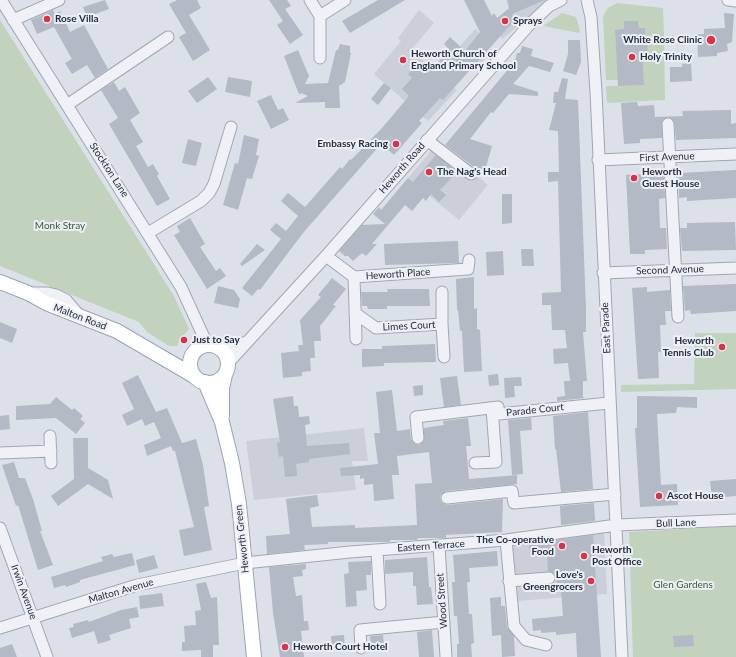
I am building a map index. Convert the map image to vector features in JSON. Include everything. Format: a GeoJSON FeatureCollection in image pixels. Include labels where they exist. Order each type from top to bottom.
{"type":"FeatureCollection","features":[{"type":"Feature","properties":{"kind":"main road","name":"Malton Road"},"geometry":{"type":"LineString","coordinates":[[0,282],[28,293],[46,303],[117,331],[194,376]]}},
{"type":"Feature","properties":{"kind":"main road"},"geometry":{"type":"LineString","coordinates":[[194,376],[216,382],[226,369],[226,355],[214,346],[198,347],[192,354],[190,366],[194,376],[194,384],[207,407],[222,422]]}},
{"type":"Feature","properties":{"kind":"main road"},"geometry":{"type":"LineString","coordinates":[[159,355],[192,354]]}},
{"type":"Feature","properties":{"kind":"main road","name":"Heworth Green"},"geometry":{"type":"LineString","coordinates":[[226,369],[222,388],[222,422],[232,463],[239,504],[254,657]]}},
{"type":"Feature","properties":{"kind":"main road","name":"Heworth Green"},"geometry":{"type":"LineString","coordinates":[[194,376],[222,422]]}},
{"type":"Feature","properties":{"kind":"street","name":"Stockton Lane"},"geometry":{"type":"LineString","coordinates":[[1,0],[148,233],[181,287],[214,346]]}},
{"type":"Feature","properties":{"kind":"street"},"geometry":{"type":"LineString","coordinates":[[13,20],[59,0]]}},
{"type":"Feature","properties":{"kind":"street"},"geometry":{"type":"LineString","coordinates":[[310,0],[320,16],[320,58]]}},
{"type":"Feature","properties":{"kind":"street"},"geometry":{"type":"LineString","coordinates":[[320,16],[345,0]]}},
{"type":"Feature","properties":{"kind":"street","name":"Heworth Road"},"geometry":{"type":"LineString","coordinates":[[226,369],[247,342],[326,256],[536,17],[561,0]]}},
{"type":"Feature","properties":{"kind":"street","name":"East Parade"},"geometry":{"type":"LineString","coordinates":[[587,0],[590,17],[598,160],[622,657]]}},
{"type":"Feature","properties":{"kind":"street"},"geometry":{"type":"LineString","coordinates":[[728,0],[736,1]]}},
{"type":"Feature","properties":{"kind":"street"},"geometry":{"type":"LineString","coordinates":[[67,105],[168,37]]}},
{"type":"Feature","properties":{"kind":"street"},"geometry":{"type":"LineString","coordinates":[[668,124],[678,317]]}},
{"type":"Feature","properties":{"kind":"street"},"geometry":{"type":"LineString","coordinates":[[148,233],[202,201],[209,193],[214,184],[231,127]]}},
{"type":"Feature","properties":{"kind":"street"},"geometry":{"type":"LineString","coordinates":[[427,140],[471,174]]}},
{"type":"Feature","properties":{"kind":"street","name":"First Avenue"},"geometry":{"type":"LineString","coordinates":[[598,160],[736,154]]}},
{"type":"Feature","properties":{"kind":"street","name":"Heworth Place"},"geometry":{"type":"LineString","coordinates":[[326,256],[354,277],[468,270],[468,260]]}},
{"type":"Feature","properties":{"kind":"street","name":"Second Avenue"},"geometry":{"type":"LineString","coordinates":[[603,273],[736,268]]}},
{"type":"Feature","properties":{"kind":"street"},"geometry":{"type":"LineString","coordinates":[[354,277],[356,339]]}},
{"type":"Feature","properties":{"kind":"street","name":"Limes Court"},"geometry":{"type":"LineString","coordinates":[[442,292],[444,357]]}},
{"type":"Feature","properties":{"kind":"street","name":"Limes Court"},"geometry":{"type":"LineString","coordinates":[[355,313],[376,328],[442,324]]}},
{"type":"Feature","properties":{"kind":"street"},"geometry":{"type":"LineString","coordinates":[[214,346],[247,342]]}},
{"type":"Feature","properties":{"kind":"street","name":"Parade Court"},"geometry":{"type":"LineString","coordinates":[[418,438],[416,418],[498,407],[499,414],[609,403]]}},
{"type":"Feature","properties":{"kind":"street"},"geometry":{"type":"LineString","coordinates":[[475,463],[496,462],[492,408]]}},
{"type":"Feature","properties":{"kind":"street"},"geometry":{"type":"LineString","coordinates":[[50,436],[51,463]]}},
{"type":"Feature","properties":{"kind":"street"},"geometry":{"type":"LineString","coordinates":[[0,453],[51,451]]}},
{"type":"Feature","properties":{"kind":"street"},"geometry":{"type":"LineString","coordinates":[[447,498],[512,491],[514,503],[615,494]]}},
{"type":"Feature","properties":{"kind":"street","name":"Bull Lane"},"geometry":{"type":"LineString","coordinates":[[616,525],[736,520]]}},
{"type":"Feature","properties":{"kind":"street","name":"Eastern Terrace"},"geometry":{"type":"LineString","coordinates":[[245,563],[376,550],[506,540],[616,525]]}},
{"type":"Feature","properties":{"kind":"street","name":"Irwin Avenue"},"geometry":{"type":"LineString","coordinates":[[0,528],[47,657]]}},
{"type":"Feature","properties":{"kind":"street"},"geometry":{"type":"LineString","coordinates":[[506,540],[514,626],[526,640],[546,645]]}},
{"type":"Feature","properties":{"kind":"street","name":"Wood Street"},"geometry":{"type":"LineString","coordinates":[[439,546],[446,657]]}},
{"type":"Feature","properties":{"kind":"street"},"geometry":{"type":"LineString","coordinates":[[376,550],[380,604]]}},
{"type":"Feature","properties":{"kind":"street","name":"Malton Avenue"},"geometry":{"type":"LineString","coordinates":[[0,628],[137,585],[245,563]]}},
{"type":"Feature","properties":{"kind":"street"},"geometry":{"type":"LineString","coordinates":[[509,581],[549,578]]}},
{"type":"Feature","properties":{"kind":"street"},"geometry":{"type":"LineString","coordinates":[[361,648],[360,630],[444,622]]}},
{"type":"Feature","properties":{"kind":"shaded area"},"geometry":{"type":"Polygon","coordinates":[[[506,0],[550,0],[502,39],[493,24],[509,8],[506,0]]]}},
{"type":"Feature","properties":{"kind":"shaded area","name":"Heworth Church of England Primary School"},"geometry":{"type":"Polygon","coordinates":[[[419,10],[434,23],[411,50],[457,90],[428,121],[374,74],[401,41],[398,38],[419,10]]]}},
{"type":"Feature","properties":{"kind":"shaded area"},"geometry":{"type":"Polygon","coordinates":[[[476,28],[489,55],[480,64],[460,46],[476,28]]]}},
{"type":"Feature","properties":{"kind":"shaded area"},"geometry":{"type":"Polygon","coordinates":[[[438,143],[488,185],[459,220],[408,178],[438,143]]]}},
{"type":"Feature","properties":{"kind":"shaded area"},"geometry":{"type":"Polygon","coordinates":[[[364,428],[368,461],[352,461],[356,490],[254,500],[246,441],[364,428]]]}},
{"type":"Feature","properties":{"kind":"shaded area"},"geometry":{"type":"Polygon","coordinates":[[[604,531],[607,594],[517,601],[511,545],[604,531]]]}},
{"type":"Feature","properties":{"kind":"green space"},"geometry":{"type":"Polygon","coordinates":[[[617,3],[663,8],[664,36],[645,37],[639,28],[638,21],[624,21],[624,33],[615,30],[617,63],[621,80],[606,80],[603,16],[608,8],[617,3]]]}},
{"type":"Feature","properties":{"kind":"green space"},"geometry":{"type":"Polygon","coordinates":[[[562,13],[576,17],[580,30],[579,33],[543,26],[562,13]]]}},
{"type":"Feature","properties":{"kind":"green space","name":"Monk Stray"},"geometry":{"type":"Polygon","coordinates":[[[0,20],[174,296],[189,329],[179,341],[177,346],[169,346],[147,332],[139,322],[0,266],[0,20]]]}},
{"type":"Feature","properties":{"kind":"green space"},"geometry":{"type":"Polygon","coordinates":[[[647,39],[664,39],[665,100],[607,103],[606,86],[644,85],[643,62],[647,39]]]}},
{"type":"Feature","properties":{"kind":"green space"},"geometry":{"type":"Polygon","coordinates":[[[695,333],[736,333],[736,389],[621,392],[621,385],[694,384],[695,333]]]}},
{"type":"Feature","properties":{"kind":"green space","name":"Glen Gardens"},"geometry":{"type":"Polygon","coordinates":[[[736,526],[736,657],[633,657],[629,532],[736,526]]]}},
{"type":"Feature","properties":{"kind":"building"},"geometry":{"type":"Polygon","coordinates":[[[105,0],[109,9],[87,17],[83,7],[105,0]]]}},
{"type":"Feature","properties":{"kind":"building"},"geometry":{"type":"Polygon","coordinates":[[[177,0],[197,0],[201,8],[189,15],[210,50],[193,61],[179,37],[186,33],[169,4],[177,0]]]}},
{"type":"Feature","properties":{"kind":"building"},"geometry":{"type":"Polygon","coordinates":[[[269,0],[287,0],[291,6],[285,9],[303,35],[290,44],[277,25],[283,21],[269,0]]]}},
{"type":"Feature","properties":{"kind":"building"},"geometry":{"type":"Polygon","coordinates":[[[378,0],[405,0],[350,33],[342,21],[378,0]]]}},
{"type":"Feature","properties":{"kind":"building"},"geometry":{"type":"Polygon","coordinates":[[[464,0],[484,0],[492,16],[494,13],[497,18],[508,9],[509,11],[508,0],[545,0],[512,14],[515,20],[443,100],[440,98],[419,121],[422,123],[394,155],[381,144],[303,233],[260,290],[258,289],[252,296],[242,288],[281,239],[270,230],[276,223],[286,231],[298,216],[281,201],[288,193],[305,207],[340,167],[342,169],[350,159],[351,160],[382,128],[409,96],[402,89],[412,78],[408,74],[419,63],[428,72],[450,50],[444,44],[450,37],[465,51],[480,32],[464,0]]]}},
{"type":"Feature","properties":{"kind":"building"},"geometry":{"type":"Polygon","coordinates":[[[53,10],[55,14],[60,11],[70,32],[84,25],[108,69],[95,78],[87,65],[72,74],[65,63],[72,59],[54,27],[37,34],[31,20],[53,10]]]}},
{"type":"Feature","properties":{"kind":"building"},"geometry":{"type":"Polygon","coordinates":[[[724,13],[734,14],[732,42],[727,44],[728,51],[717,53],[717,56],[698,57],[697,34],[704,34],[704,29],[725,28],[724,13]]]}},
{"type":"Feature","properties":{"kind":"building","name":"Holy Trinity"},"geometry":{"type":"Polygon","coordinates":[[[624,21],[638,21],[639,28],[645,28],[645,37],[647,37],[648,62],[643,62],[644,85],[618,86],[615,30],[624,29],[624,21]]]}},
{"type":"Feature","properties":{"kind":"building"},"geometry":{"type":"Polygon","coordinates":[[[568,40],[580,40],[581,62],[576,75],[563,71],[568,54],[568,40]]]}},
{"type":"Feature","properties":{"kind":"building"},"geometry":{"type":"Polygon","coordinates":[[[340,44],[350,46],[351,53],[345,82],[339,86],[340,108],[325,108],[325,102],[295,103],[308,96],[301,93],[300,95],[298,92],[284,56],[298,50],[309,76],[305,84],[328,83],[336,50],[338,50],[340,44]]]}},
{"type":"Feature","properties":{"kind":"building"},"geometry":{"type":"Polygon","coordinates":[[[522,46],[533,49],[531,56],[554,63],[550,72],[529,66],[513,84],[538,92],[538,96],[509,94],[493,113],[491,112],[470,139],[492,146],[486,167],[479,176],[475,168],[445,145],[515,61],[517,53],[520,53],[522,46]]]}},
{"type":"Feature","properties":{"kind":"building"},"geometry":{"type":"Polygon","coordinates":[[[691,63],[692,81],[670,82],[670,67],[682,67],[682,64],[691,63]]]}},
{"type":"Feature","properties":{"kind":"building"},"geometry":{"type":"Polygon","coordinates":[[[208,77],[217,89],[197,103],[188,91],[208,77]]]}},
{"type":"Feature","properties":{"kind":"building"},"geometry":{"type":"Polygon","coordinates":[[[228,77],[252,81],[250,97],[225,92],[228,77]]]}},
{"type":"Feature","properties":{"kind":"building"},"geometry":{"type":"Polygon","coordinates":[[[562,78],[568,79],[565,99],[578,100],[586,310],[586,332],[583,332],[587,381],[583,381],[583,397],[585,398],[557,401],[557,397],[565,396],[564,381],[570,381],[568,363],[554,364],[553,349],[567,348],[565,330],[552,330],[551,305],[542,305],[542,293],[561,292],[558,181],[548,182],[548,172],[559,172],[558,131],[549,130],[556,103],[553,103],[554,92],[558,92],[562,78]]]}},
{"type":"Feature","properties":{"kind":"building"},"geometry":{"type":"Polygon","coordinates":[[[114,82],[119,91],[125,87],[140,113],[130,120],[143,142],[136,146],[148,167],[153,164],[159,174],[157,176],[170,199],[157,206],[109,124],[118,118],[101,90],[114,82]]]}},
{"type":"Feature","properties":{"kind":"building"},"geometry":{"type":"Polygon","coordinates":[[[384,83],[391,88],[378,105],[371,99],[384,83]]]}},
{"type":"Feature","properties":{"kind":"building"},"geometry":{"type":"Polygon","coordinates":[[[271,95],[278,110],[283,108],[289,120],[271,129],[257,101],[271,95]]]}},
{"type":"Feature","properties":{"kind":"building"},"geometry":{"type":"Polygon","coordinates":[[[637,102],[638,106],[654,105],[655,117],[683,116],[682,111],[731,110],[731,124],[736,123],[736,138],[676,140],[674,121],[668,117],[662,121],[662,138],[640,139],[640,143],[624,144],[621,103],[637,102]]]}},
{"type":"Feature","properties":{"kind":"building"},"geometry":{"type":"Polygon","coordinates":[[[244,135],[259,139],[256,155],[259,156],[252,179],[247,178],[238,210],[223,205],[235,163],[238,164],[244,135]]]}},
{"type":"Feature","properties":{"kind":"building"},"geometry":{"type":"Polygon","coordinates":[[[188,139],[202,143],[196,166],[182,163],[188,139]]]}},
{"type":"Feature","properties":{"kind":"building"},"geometry":{"type":"Polygon","coordinates":[[[436,155],[457,172],[440,190],[446,195],[439,202],[431,194],[426,201],[423,198],[412,211],[405,205],[372,244],[377,244],[366,256],[362,253],[353,261],[339,251],[362,225],[385,224],[373,214],[379,207],[381,210],[408,178],[413,182],[436,155]]]}},
{"type":"Feature","properties":{"kind":"building"},"geometry":{"type":"Polygon","coordinates":[[[736,170],[736,198],[687,201],[687,197],[679,198],[678,173],[736,170]]]}},
{"type":"Feature","properties":{"kind":"building"},"geometry":{"type":"Polygon","coordinates":[[[658,173],[658,175],[664,174],[665,198],[659,199],[660,228],[666,228],[667,249],[645,250],[645,254],[630,254],[626,175],[658,173]]]}},
{"type":"Feature","properties":{"kind":"building"},"geometry":{"type":"Polygon","coordinates":[[[502,194],[512,194],[512,223],[502,224],[502,194]]]}},
{"type":"Feature","properties":{"kind":"building"},"geometry":{"type":"Polygon","coordinates":[[[190,218],[205,244],[200,247],[216,271],[220,268],[226,276],[207,289],[174,235],[180,232],[177,226],[190,218]]]}},
{"type":"Feature","properties":{"kind":"building"},"geometry":{"type":"Polygon","coordinates":[[[735,222],[736,250],[682,251],[680,228],[687,228],[687,223],[735,222]]]}},
{"type":"Feature","properties":{"kind":"building"},"geometry":{"type":"Polygon","coordinates":[[[458,241],[459,263],[385,265],[384,244],[458,241]]]}},
{"type":"Feature","properties":{"kind":"building"},"geometry":{"type":"Polygon","coordinates":[[[257,244],[265,250],[242,266],[240,264],[257,244]]]}},
{"type":"Feature","properties":{"kind":"building"},"geometry":{"type":"Polygon","coordinates":[[[521,249],[533,249],[534,266],[522,266],[521,249]]]}},
{"type":"Feature","properties":{"kind":"building"},"geometry":{"type":"Polygon","coordinates":[[[503,251],[504,275],[487,276],[486,252],[503,251]]]}},
{"type":"Feature","properties":{"kind":"building"},"geometry":{"type":"Polygon","coordinates":[[[474,277],[474,309],[477,308],[477,329],[480,330],[482,371],[464,372],[462,331],[460,331],[457,310],[456,279],[474,277]]]}},
{"type":"Feature","properties":{"kind":"building"},"geometry":{"type":"Polygon","coordinates":[[[332,278],[346,289],[333,305],[336,306],[320,326],[321,341],[314,341],[315,358],[310,358],[311,371],[302,372],[302,376],[283,378],[281,353],[299,351],[298,345],[303,345],[300,320],[321,297],[318,295],[332,278]]]}},
{"type":"Feature","properties":{"kind":"building"},"geometry":{"type":"Polygon","coordinates":[[[736,284],[736,311],[691,314],[690,310],[685,311],[683,286],[736,284]]]}},
{"type":"Feature","properties":{"kind":"building"},"geometry":{"type":"Polygon","coordinates":[[[218,286],[234,290],[240,299],[238,308],[214,303],[218,286]]]}},
{"type":"Feature","properties":{"kind":"building"},"geometry":{"type":"Polygon","coordinates":[[[647,287],[647,292],[670,290],[671,311],[665,311],[666,325],[660,325],[661,352],[658,352],[659,378],[638,379],[632,288],[647,287]]]}},
{"type":"Feature","properties":{"kind":"building"},"geometry":{"type":"Polygon","coordinates":[[[387,289],[429,289],[430,306],[387,306],[387,309],[368,309],[367,306],[362,306],[361,292],[388,292],[387,289]]]}},
{"type":"Feature","properties":{"kind":"building"},"geometry":{"type":"Polygon","coordinates":[[[0,322],[17,329],[12,343],[0,338],[0,322]]]}},
{"type":"Feature","properties":{"kind":"building"},"geometry":{"type":"Polygon","coordinates":[[[435,344],[436,362],[384,363],[384,366],[362,367],[362,349],[382,349],[382,346],[435,344]]]}},
{"type":"Feature","properties":{"kind":"building"},"geometry":{"type":"Polygon","coordinates":[[[498,374],[499,385],[489,386],[488,375],[498,374]]]}},
{"type":"Feature","properties":{"kind":"building"},"geometry":{"type":"Polygon","coordinates":[[[138,375],[156,412],[167,408],[182,443],[196,439],[203,465],[209,506],[204,507],[212,550],[184,556],[179,530],[194,527],[175,451],[173,451],[171,446],[147,456],[144,445],[161,438],[154,422],[145,426],[142,419],[127,426],[122,415],[134,409],[122,383],[138,375]]]}},
{"type":"Feature","properties":{"kind":"building"},"geometry":{"type":"Polygon","coordinates":[[[457,376],[461,405],[444,407],[440,378],[457,376]]]}},
{"type":"Feature","properties":{"kind":"building"},"geometry":{"type":"Polygon","coordinates":[[[521,377],[522,386],[514,386],[515,397],[505,398],[504,378],[521,377]]]}},
{"type":"Feature","properties":{"kind":"building"},"geometry":{"type":"Polygon","coordinates":[[[423,385],[423,395],[414,396],[413,386],[423,385]]]}},
{"type":"Feature","properties":{"kind":"building"},"geometry":{"type":"Polygon","coordinates":[[[392,390],[397,431],[410,429],[411,439],[415,444],[419,445],[424,441],[424,428],[444,425],[443,421],[468,418],[471,446],[466,446],[469,479],[517,475],[517,484],[446,491],[440,496],[441,502],[447,505],[503,499],[502,532],[446,535],[446,538],[390,540],[390,542],[328,542],[328,544],[304,545],[305,550],[267,554],[266,536],[290,534],[286,499],[317,495],[319,506],[310,508],[312,527],[355,525],[355,528],[417,525],[415,484],[432,483],[429,452],[397,456],[399,475],[392,475],[394,499],[374,501],[373,484],[364,485],[364,478],[360,479],[360,475],[341,476],[340,468],[378,464],[374,433],[380,433],[376,392],[392,390]]]}},
{"type":"Feature","properties":{"kind":"building"},"geometry":{"type":"Polygon","coordinates":[[[293,396],[294,406],[298,406],[299,417],[309,416],[310,424],[305,425],[307,446],[349,443],[350,454],[309,459],[309,462],[296,464],[297,476],[285,477],[283,456],[279,457],[277,443],[280,442],[273,399],[293,396]]]}},
{"type":"Feature","properties":{"kind":"building"},"geometry":{"type":"Polygon","coordinates":[[[637,396],[697,397],[697,408],[677,407],[676,413],[657,414],[661,485],[677,484],[678,505],[640,507],[635,428],[637,428],[637,396]]]}},
{"type":"Feature","properties":{"kind":"building"},"geometry":{"type":"Polygon","coordinates":[[[56,397],[72,410],[74,408],[83,416],[80,419],[85,423],[76,434],[56,418],[16,420],[16,406],[50,404],[56,397]]]}},
{"type":"Feature","properties":{"kind":"building"},"geometry":{"type":"Polygon","coordinates":[[[588,412],[593,489],[561,492],[555,449],[553,416],[588,412]]]}},
{"type":"Feature","properties":{"kind":"building"},"geometry":{"type":"Polygon","coordinates":[[[9,415],[10,429],[0,430],[0,416],[9,415]]]}},
{"type":"Feature","properties":{"kind":"building"},"geometry":{"type":"Polygon","coordinates":[[[531,418],[532,430],[520,431],[523,474],[512,475],[508,420],[531,418]]]}},
{"type":"Feature","properties":{"kind":"building"},"geometry":{"type":"Polygon","coordinates":[[[73,438],[88,438],[88,468],[108,480],[113,499],[88,484],[58,506],[51,496],[74,479],[73,438]]]}},
{"type":"Feature","properties":{"kind":"building"},"geometry":{"type":"Polygon","coordinates":[[[14,462],[19,478],[25,478],[33,499],[42,531],[40,531],[53,565],[38,570],[18,505],[16,506],[2,465],[14,462]]]}},
{"type":"Feature","properties":{"kind":"building"},"geometry":{"type":"Polygon","coordinates":[[[736,479],[736,496],[712,498],[710,481],[736,479]]]}},
{"type":"Feature","properties":{"kind":"building"},"geometry":{"type":"Polygon","coordinates":[[[594,503],[595,521],[561,525],[560,506],[594,503]]]}},
{"type":"Feature","properties":{"kind":"building"},"geometry":{"type":"Polygon","coordinates":[[[593,535],[601,657],[577,657],[576,633],[556,635],[556,632],[541,633],[541,630],[533,631],[532,619],[563,616],[561,590],[558,590],[556,574],[548,571],[547,554],[530,555],[529,544],[593,535]]]}},
{"type":"Feature","properties":{"kind":"building"},"geometry":{"type":"Polygon","coordinates":[[[497,551],[498,566],[469,568],[470,582],[467,582],[469,614],[472,614],[474,643],[471,644],[472,657],[457,657],[457,644],[459,644],[457,616],[454,616],[452,582],[455,582],[453,555],[497,551]]]}},
{"type":"Feature","properties":{"kind":"building"},"geometry":{"type":"Polygon","coordinates":[[[132,553],[135,565],[80,580],[80,582],[66,587],[65,585],[54,588],[51,577],[103,561],[101,557],[112,554],[114,557],[132,553]]]}},
{"type":"Feature","properties":{"kind":"building"},"geometry":{"type":"Polygon","coordinates":[[[154,555],[158,568],[139,573],[136,560],[154,555]]]}},
{"type":"Feature","properties":{"kind":"building"},"geometry":{"type":"Polygon","coordinates":[[[427,557],[429,587],[431,587],[433,604],[417,605],[416,586],[413,586],[413,572],[385,574],[385,560],[427,557]]]}},
{"type":"Feature","properties":{"kind":"building"},"geometry":{"type":"Polygon","coordinates":[[[371,561],[371,575],[366,575],[367,590],[356,591],[357,606],[346,607],[344,574],[349,573],[348,562],[371,561]]]}},
{"type":"Feature","properties":{"kind":"building"},"geometry":{"type":"Polygon","coordinates":[[[306,564],[306,569],[302,570],[303,576],[293,577],[296,596],[302,595],[304,621],[308,621],[309,630],[301,631],[304,657],[280,657],[273,613],[269,567],[306,564]]]}},
{"type":"Feature","properties":{"kind":"building"},"geometry":{"type":"Polygon","coordinates":[[[206,582],[211,598],[217,597],[219,645],[213,645],[213,657],[201,657],[201,650],[182,651],[182,642],[185,642],[184,626],[196,625],[195,611],[201,610],[196,584],[206,582]]]}},
{"type":"Feature","properties":{"kind":"building"},"geometry":{"type":"Polygon","coordinates":[[[162,593],[164,606],[140,609],[139,596],[162,593]]]}},
{"type":"Feature","properties":{"kind":"building"},"geometry":{"type":"Polygon","coordinates":[[[501,597],[501,606],[505,606],[507,627],[514,636],[515,656],[502,657],[501,635],[492,636],[490,598],[501,597]]]}},
{"type":"Feature","properties":{"kind":"building"},"geometry":{"type":"Polygon","coordinates":[[[137,607],[139,617],[129,619],[131,628],[109,635],[111,640],[98,644],[94,631],[72,638],[69,628],[74,627],[73,624],[88,620],[89,622],[121,610],[137,607]]]}},
{"type":"Feature","properties":{"kind":"building"},"geometry":{"type":"Polygon","coordinates":[[[432,630],[434,657],[419,657],[417,632],[432,630]]]}},
{"type":"Feature","properties":{"kind":"building"},"geometry":{"type":"Polygon","coordinates":[[[344,635],[345,649],[332,650],[331,636],[344,635]]]}},
{"type":"Feature","properties":{"kind":"building"},"geometry":{"type":"Polygon","coordinates":[[[383,635],[384,645],[371,647],[370,636],[383,635]]]}},
{"type":"Feature","properties":{"kind":"building"},"geometry":{"type":"Polygon","coordinates":[[[693,635],[694,646],[674,647],[673,636],[693,635]]]}},
{"type":"Feature","properties":{"kind":"building"},"geometry":{"type":"Polygon","coordinates":[[[12,644],[17,657],[0,657],[0,648],[12,644]]]}},
{"type":"Feature","properties":{"kind":"place","name":"Rose Villa"},"geometry":{"type":"Point","coordinates":[47,19]}},
{"type":"Feature","properties":{"kind":"place","name":"Sprays"},"geometry":{"type":"Point","coordinates":[505,21]}},
{"type":"Feature","properties":{"kind":"place","name":"White Rose Clinic"},"geometry":{"type":"Point","coordinates":[711,40]}},
{"type":"Feature","properties":{"kind":"place","name":"Holy Trinity"},"geometry":{"type":"Point","coordinates":[632,57]}},
{"type":"Feature","properties":{"kind":"place","name":"Heworth Church of England Primary School"},"geometry":{"type":"Point","coordinates":[403,60]}},
{"type":"Feature","properties":{"kind":"place","name":"Embassy Racing"},"geometry":{"type":"Point","coordinates":[396,144]}},
{"type":"Feature","properties":{"kind":"place","name":"The Nag's Head"},"geometry":{"type":"Point","coordinates":[429,172]}},
{"type":"Feature","properties":{"kind":"place","name":"Heworth Guest House"},"geometry":{"type":"Point","coordinates":[634,178]}},
{"type":"Feature","properties":{"kind":"place","name":"Just to Say"},"geometry":{"type":"Point","coordinates":[184,340]}},
{"type":"Feature","properties":{"kind":"place","name":"Heworth Tennis Club"},"geometry":{"type":"Point","coordinates":[722,347]}},
{"type":"Feature","properties":{"kind":"place","name":"Ascot House"},"geometry":{"type":"Point","coordinates":[659,496]}},
{"type":"Feature","properties":{"kind":"place","name":"The Co-operative Food"},"geometry":{"type":"Point","coordinates":[562,546]}},
{"type":"Feature","properties":{"kind":"place","name":"Heworth Post Office"},"geometry":{"type":"Point","coordinates":[584,556]}},
{"type":"Feature","properties":{"kind":"place","name":"Love's Greengrocers"},"geometry":{"type":"Point","coordinates":[591,581]}},
{"type":"Feature","properties":{"kind":"place","name":"Heworth Court Hotel"},"geometry":{"type":"Point","coordinates":[285,647]}}]}
